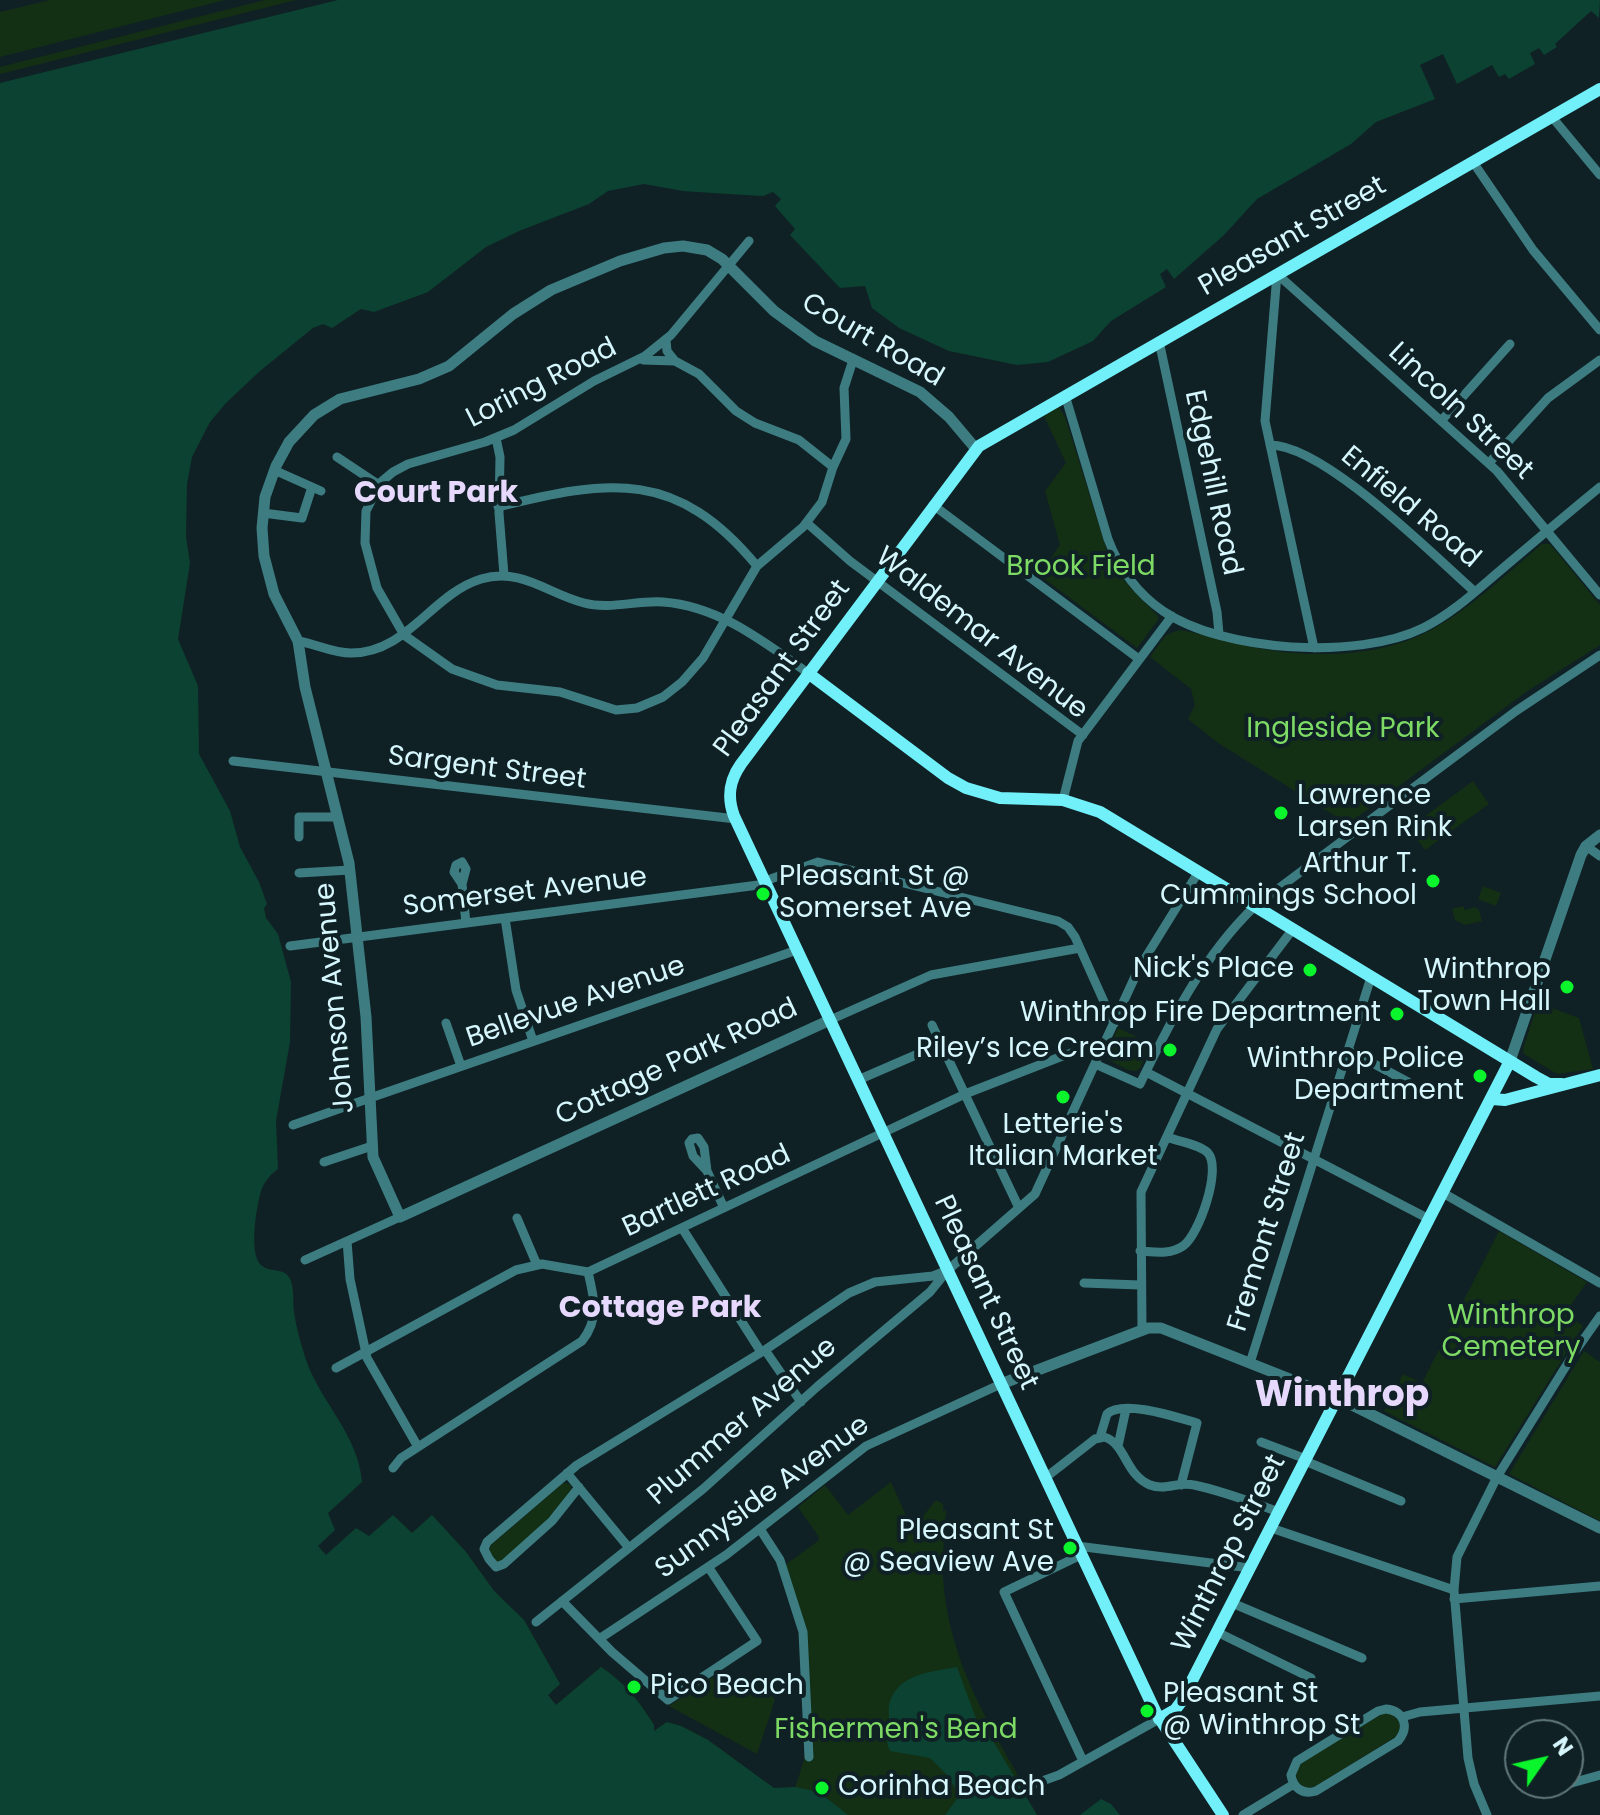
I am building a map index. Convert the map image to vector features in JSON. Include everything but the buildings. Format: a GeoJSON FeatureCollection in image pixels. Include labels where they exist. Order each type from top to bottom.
{"type":"FeatureCollection","features":[{"type":"Feature","properties":{"kind":"main road","name":"Pleasant Street"},"geometry":{"type":"LineString","coordinates":[[1223,1815],[1159,1719],[765,882],[729,797],[734,776],[976,449],[996,434],[1600,89]]}},
{"type":"Feature","properties":{"kind":"main road"},"geometry":{"type":"LineString","coordinates":[[808,673],[948,778],[966,788],[1004,799],[1063,800],[1105,814],[1543,1081],[1562,1084]]}},
{"type":"Feature","properties":{"kind":"main road","name":"Winthrop Street"},"geometry":{"type":"LineString","coordinates":[[1159,1719],[1178,1706],[1510,1061]]}},
{"type":"Feature","properties":{"kind":"main road"},"geometry":{"type":"LineString","coordinates":[[1492,1099],[1505,1100],[1600,1075]]}},
{"type":"Feature","properties":{"kind":"street"},"geometry":{"type":"LineString","coordinates":[[1552,117],[1600,175]]}},
{"type":"Feature","properties":{"kind":"street"},"geometry":{"type":"LineString","coordinates":[[1473,162],[1533,250],[1600,330]]}},
{"type":"Feature","properties":{"kind":"street","name":"Loring Road"},"geometry":{"type":"LineString","coordinates":[[379,485],[390,474],[408,464],[496,438],[542,415],[594,381],[638,360],[666,340],[749,241]]}},
{"type":"Feature","properties":{"kind":"street","name":"Court Road"},"geometry":{"type":"LineString","coordinates":[[325,772],[304,683],[298,641],[278,603],[263,550],[263,513],[274,470],[296,434],[329,405],[352,395],[439,372],[459,360],[522,307],[577,278],[620,261],[676,246],[707,250],[729,265],[790,325],[828,349],[920,392],[949,417],[976,449]]}},
{"type":"Feature","properties":{"kind":"street"},"geometry":{"type":"LineString","coordinates":[[1277,274],[1265,410],[1314,648]]}},
{"type":"Feature","properties":{"kind":"street","name":"Lincoln Street"},"geometry":{"type":"LineString","coordinates":[[1277,274],[1489,463],[1600,595]]}},
{"type":"Feature","properties":{"kind":"street"},"geometry":{"type":"LineString","coordinates":[[666,340],[667,351],[675,361],[699,374],[741,415],[799,440],[833,467]]}},
{"type":"Feature","properties":{"kind":"street","name":"Edgehill Road"},"geometry":{"type":"LineString","coordinates":[[1159,341],[1218,616],[1219,634]]}},
{"type":"Feature","properties":{"kind":"street"},"geometry":{"type":"LineString","coordinates":[[1441,421],[1510,344]]}},
{"type":"Feature","properties":{"kind":"street"},"geometry":{"type":"LineString","coordinates":[[638,360],[675,361]]}},
{"type":"Feature","properties":{"kind":"street"},"geometry":{"type":"LineString","coordinates":[[337,457],[379,485],[370,498],[365,515],[365,543],[377,588],[404,635],[442,663],[470,677],[504,686],[560,692],[605,708],[622,710],[648,704],[677,686],[703,658],[757,566],[807,523],[824,498],[846,439],[844,388],[853,360]]}},
{"type":"Feature","properties":{"kind":"street"},"geometry":{"type":"LineString","coordinates":[[1489,463],[1548,398],[1600,360]]}},
{"type":"Feature","properties":{"kind":"street"},"geometry":{"type":"LineString","coordinates":[[1065,395],[1115,556],[1138,589],[1172,616],[1219,634],[1273,645],[1347,647],[1403,636],[1433,623],[1475,592],[1600,487]]}},
{"type":"Feature","properties":{"kind":"street"},"geometry":{"type":"LineString","coordinates":[[496,438],[500,457],[498,507],[504,575]]}},
{"type":"Feature","properties":{"kind":"street","name":"Enfield Road"},"geometry":{"type":"LineString","coordinates":[[1270,445],[1306,455],[1334,471],[1475,592]]}},
{"type":"Feature","properties":{"kind":"street"},"geometry":{"type":"LineString","coordinates":[[263,513],[302,518],[317,489],[274,470]]}},
{"type":"Feature","properties":{"kind":"street"},"geometry":{"type":"LineString","coordinates":[[498,507],[583,489],[624,487],[650,490],[674,498],[707,516],[733,538],[757,566]]}},
{"type":"Feature","properties":{"kind":"street"},"geometry":{"type":"LineString","coordinates":[[933,505],[1139,659]]}},
{"type":"Feature","properties":{"kind":"street","name":"Waldemar Avenue"},"geometry":{"type":"LineString","coordinates":[[807,523],[850,561],[1083,735],[1076,746],[1063,800]]}},
{"type":"Feature","properties":{"kind":"street"},"geometry":{"type":"LineString","coordinates":[[298,641],[339,652],[356,653],[378,648],[404,635],[461,587],[484,578],[504,575],[525,579],[591,605],[673,603],[726,619],[808,673]]}},
{"type":"Feature","properties":{"kind":"street"},"geometry":{"type":"LineString","coordinates":[[1083,735],[1172,616]]}},
{"type":"Feature","properties":{"kind":"street"},"geometry":{"type":"LineString","coordinates":[[1095,1064],[1140,1084],[1187,992],[1231,931],[1255,906],[1516,711],[1600,655]]}},
{"type":"Feature","properties":{"kind":"street","name":"Sargent Street"},"geometry":{"type":"LineString","coordinates":[[233,761],[736,819]]}},
{"type":"Feature","properties":{"kind":"street","name":"Johnson Avenue"},"geometry":{"type":"LineString","coordinates":[[325,772],[350,870],[366,1017],[374,1162],[400,1217]]}},
{"type":"Feature","properties":{"kind":"street"},"geometry":{"type":"LineString","coordinates":[[299,837],[299,817],[337,817]]}},
{"type":"Feature","properties":{"kind":"street"},"geometry":{"type":"LineString","coordinates":[[1510,1061],[1586,846],[1600,835]]}},
{"type":"Feature","properties":{"kind":"street"},"geometry":{"type":"LineString","coordinates":[[1586,846],[1600,856]]}},
{"type":"Feature","properties":{"kind":"street","name":"Somerset Avenue"},"geometry":{"type":"LineString","coordinates":[[290,946],[765,882],[818,862],[1054,919],[1068,927],[1080,948],[1114,1024]]}},
{"type":"Feature","properties":{"kind":"street"},"geometry":{"type":"LineString","coordinates":[[299,873],[350,870]]}},
{"type":"Feature","properties":{"kind":"street","name":"Plummer Avenue"},"geometry":{"type":"LineString","coordinates":[[536,1622],[703,1489],[930,1292],[948,1270],[1035,1194],[1148,951],[1199,871]]}},
{"type":"Feature","properties":{"kind":"street"},"geometry":{"type":"LineString","coordinates":[[462,884],[466,923]]}},
{"type":"Feature","properties":{"kind":"street"},"geometry":{"type":"LineString","coordinates":[[505,918],[516,990],[533,1041]]}},
{"type":"Feature","properties":{"kind":"street"},"geometry":{"type":"LineString","coordinates":[[1142,1331],[1141,1192],[1220,1025],[1293,929]]}},
{"type":"Feature","properties":{"kind":"street","name":"Cottage Park Road"},"geometry":{"type":"LineString","coordinates":[[305,1260],[931,975],[1080,948]]}},
{"type":"Feature","properties":{"kind":"street","name":"Bellevue Avenue"},"geometry":{"type":"LineString","coordinates":[[293,1125],[797,950]]}},
{"type":"Feature","properties":{"kind":"street","name":"Fremont Street"},"geometry":{"type":"LineString","coordinates":[[1250,1363],[1371,977]]}},
{"type":"Feature","properties":{"kind":"street"},"geometry":{"type":"LineString","coordinates":[[446,1023],[461,1066]]}},
{"type":"Feature","properties":{"kind":"street"},"geometry":{"type":"LineString","coordinates":[[932,1025],[1019,1208]]}},
{"type":"Feature","properties":{"kind":"street"},"geometry":{"type":"LineString","coordinates":[[858,1080],[941,1044]]}},
{"type":"Feature","properties":{"kind":"street","name":"Bartlett Road"},"geometry":{"type":"LineString","coordinates":[[588,1272],[965,1094],[1080,1050],[1102,1049]]}},
{"type":"Feature","properties":{"kind":"street"},"geometry":{"type":"LineString","coordinates":[[1348,1050],[1408,1082]]}},
{"type":"Feature","properties":{"kind":"street"},"geometry":{"type":"LineString","coordinates":[[1146,1072],[1429,1219]]}},
{"type":"Feature","properties":{"kind":"street"},"geometry":{"type":"LineString","coordinates":[[1140,1251],[1171,1252],[1189,1241],[1198,1227],[1212,1180],[1213,1165],[1208,1153],[1167,1137]]}},
{"type":"Feature","properties":{"kind":"street"},"geometry":{"type":"LineString","coordinates":[[324,1162],[372,1146]]}},
{"type":"Feature","properties":{"kind":"street"},"geometry":{"type":"LineString","coordinates":[[707,1171],[724,1208]]}},
{"type":"Feature","properties":{"kind":"street"},"geometry":{"type":"LineString","coordinates":[[1443,1193],[1600,1283]]}},
{"type":"Feature","properties":{"kind":"street"},"geometry":{"type":"LineString","coordinates":[[517,1218],[537,1265]]}},
{"type":"Feature","properties":{"kind":"street"},"geometry":{"type":"LineString","coordinates":[[682,1228],[763,1351],[801,1402]]}},
{"type":"Feature","properties":{"kind":"street"},"geometry":{"type":"LineString","coordinates":[[347,1241],[350,1279],[369,1362],[418,1447]]}},
{"type":"Feature","properties":{"kind":"street"},"geometry":{"type":"LineString","coordinates":[[336,1368],[511,1272],[537,1265],[588,1272],[594,1316],[582,1341],[401,1458],[393,1468]]}},
{"type":"Feature","properties":{"kind":"street"},"geometry":{"type":"LineString","coordinates":[[579,1487],[552,1521],[504,1564],[496,1567],[490,1562],[485,1551],[487,1542],[567,1473],[763,1351],[857,1288],[880,1281],[933,1276],[948,1270]]}},
{"type":"Feature","properties":{"kind":"street"},"geometry":{"type":"LineString","coordinates":[[1084,1283],[1140,1285]]}},
{"type":"Feature","properties":{"kind":"street"},"geometry":{"type":"LineString","coordinates":[[1487,1815],[1471,1772],[1454,1594],[1457,1557],[1497,1477],[1600,1316]]}},
{"type":"Feature","properties":{"kind":"street"},"geometry":{"type":"LineString","coordinates":[[1001,1384],[1154,1327],[1167,1330],[1338,1398],[1600,1528]]}},
{"type":"Feature","properties":{"kind":"street","name":"Sunnyside Avenue"},"geometry":{"type":"LineString","coordinates":[[599,1639],[709,1568],[866,1446],[1001,1384]]}},
{"type":"Feature","properties":{"kind":"street"},"geometry":{"type":"LineString","coordinates":[[1045,1478],[1100,1437],[1108,1412],[1126,1409],[1161,1413],[1197,1423],[1181,1485]]}},
{"type":"Feature","properties":{"kind":"street"},"geometry":{"type":"LineString","coordinates":[[1118,1446],[1126,1409]]}},
{"type":"Feature","properties":{"kind":"street"},"geometry":{"type":"LineString","coordinates":[[1100,1437],[1109,1438],[1118,1446],[1133,1473],[1146,1483],[1164,1488],[1195,1485],[1279,1512]]}},
{"type":"Feature","properties":{"kind":"street"},"geometry":{"type":"LineString","coordinates":[[1261,1442],[1401,1501]]}},
{"type":"Feature","properties":{"kind":"street"},"geometry":{"type":"LineString","coordinates":[[567,1473],[629,1548]]}},
{"type":"Feature","properties":{"kind":"street"},"geometry":{"type":"LineString","coordinates":[[1271,1528],[1454,1594],[1600,1586]]}},
{"type":"Feature","properties":{"kind":"street"},"geometry":{"type":"LineString","coordinates":[[760,1529],[782,1564],[804,1637],[809,1757]]}},
{"type":"Feature","properties":{"kind":"street"},"geometry":{"type":"LineString","coordinates":[[1083,1761],[1004,1592],[1079,1551],[1250,1568]]}},
{"type":"Feature","properties":{"kind":"street"},"geometry":{"type":"LineString","coordinates":[[562,1601],[599,1639],[668,1700],[757,1641],[709,1568]]}},
{"type":"Feature","properties":{"kind":"street"},"geometry":{"type":"LineString","coordinates":[[1232,1603],[1362,1658]]}},
{"type":"Feature","properties":{"kind":"street"},"geometry":{"type":"LineString","coordinates":[[1217,1632],[1311,1678]]}},
{"type":"Feature","properties":{"kind":"street"},"geometry":{"type":"LineString","coordinates":[[1402,1717],[1414,1712],[1600,1696]]}},
{"type":"Feature","properties":{"kind":"street"},"geometry":{"type":"LineString","coordinates":[[1392,1709],[1402,1717],[1404,1732],[1396,1743],[1316,1791],[1303,1792],[1294,1784],[1291,1770],[1299,1759],[1380,1710],[1392,1709]]}},
{"type":"Feature","properties":{"kind":"street","name":"Winthrop Street"},"geometry":{"type":"LineString","coordinates":[[1031,1785],[1055,1776],[1159,1719]]}},
{"type":"Feature","properties":{"kind":"street"},"geometry":{"type":"LineString","coordinates":[[1243,1815],[1294,1784]]}},
{"type":"Feature","properties":{"kind":"green space"},"geometry":{"type":"Polygon","coordinates":[[[50,0],[225,0],[0,57],[0,12],[50,0]]]}},
{"type":"Feature","properties":{"kind":"green space"},"geometry":{"type":"Polygon","coordinates":[[[265,0],[296,0],[0,74],[0,67],[265,0]]]}},
{"type":"Feature","properties":{"kind":"green space","name":"Brook Field"},"geometry":{"type":"Polygon","coordinates":[[[1059,407],[1065,417],[1108,554],[1126,583],[1158,616],[1137,648],[1039,575],[1060,545],[1045,491],[1066,463],[1044,416],[1059,407]]]}},
{"type":"Feature","properties":{"kind":"green space","name":"Ingleside Park"},"geometry":{"type":"Polygon","coordinates":[[[1542,544],[1550,544],[1600,605],[1600,645],[1526,692],[1348,824],[1218,743],[1188,719],[1195,705],[1191,689],[1150,657],[1166,635],[1179,630],[1252,647],[1305,654],[1348,653],[1392,646],[1431,630],[1461,612],[1542,544]]]}},
{"type":"Feature","properties":{"kind":"green space"},"geometry":{"type":"Polygon","coordinates":[[[1473,781],[1489,804],[1425,850],[1409,828],[1473,781]]]}},
{"type":"Feature","properties":{"kind":"green space"},"geometry":{"type":"Polygon","coordinates":[[[1483,886],[1501,893],[1496,906],[1478,899],[1483,886]]]}},
{"type":"Feature","properties":{"kind":"green space"},"geometry":{"type":"Polygon","coordinates":[[[1463,906],[1465,910],[1475,907],[1479,910],[1482,921],[1465,925],[1455,920],[1452,909],[1463,906]]]}},
{"type":"Feature","properties":{"kind":"green space"},"geometry":{"type":"Polygon","coordinates":[[[1538,1003],[1579,1018],[1593,1069],[1557,1074],[1524,1054],[1538,1003]]]}},
{"type":"Feature","properties":{"kind":"green space"},"geometry":{"type":"Polygon","coordinates":[[[1118,1028],[1150,1043],[1141,1067],[1136,1071],[1107,1059],[1106,1054],[1118,1028]]]}},
{"type":"Feature","properties":{"kind":"green space","name":"Winthrop Cemetery"},"geometry":{"type":"Polygon","coordinates":[[[1499,1231],[1587,1282],[1565,1313],[1583,1326],[1495,1467],[1384,1411],[1403,1374],[1422,1383],[1499,1231]]]}},
{"type":"Feature","properties":{"kind":"green space","name":"Winthrop Cemetery"},"geometry":{"type":"Polygon","coordinates":[[[1584,1351],[1600,1362],[1600,1521],[1509,1474],[1584,1351]]]}},
{"type":"Feature","properties":{"kind":"green space","name":"Fishermen's Bend"},"geometry":{"type":"Polygon","coordinates":[[[891,1482],[908,1520],[921,1519],[936,1500],[943,1504],[943,1511],[946,1510],[943,1578],[953,1637],[985,1717],[1029,1794],[1026,1797],[1037,1815],[696,1815],[492,1684],[393,1515],[412,1533],[432,1515],[466,1552],[494,1591],[524,1620],[560,1684],[548,1695],[556,1705],[601,1667],[637,1700],[654,1725],[654,1731],[667,1722],[696,1733],[761,1781],[783,1789],[795,1787],[804,1760],[809,1705],[803,1648],[785,1565],[818,1541],[819,1537],[798,1507],[825,1485],[848,1515],[891,1482]]]}},
{"type":"Feature","properties":{"kind":"green space"},"geometry":{"type":"Polygon","coordinates":[[[566,1483],[571,1485],[571,1489],[556,1513],[501,1562],[496,1561],[489,1552],[491,1545],[566,1483]]]}},
{"type":"Feature","properties":{"kind":"green space"},"geometry":{"type":"Polygon","coordinates":[[[713,1677],[724,1694],[771,1693],[775,1700],[757,1754],[669,1706],[713,1677]]]}},
{"type":"Feature","properties":{"kind":"green space"},"geometry":{"type":"Polygon","coordinates":[[[1382,1714],[1391,1714],[1399,1721],[1400,1731],[1395,1737],[1316,1786],[1307,1788],[1300,1784],[1295,1775],[1301,1763],[1382,1714]]]}},
{"type":"Feature","properties":{"kind":"shaded area"},"geometry":{"type":"Polygon","coordinates":[[[338,0],[1600,0],[1599,18],[1591,11],[1555,44],[1557,47],[1544,55],[1539,48],[1530,53],[1535,64],[1509,79],[1505,74],[1499,77],[1492,65],[1457,84],[1443,54],[1420,65],[1435,99],[1376,122],[1351,144],[1257,199],[1224,235],[1174,279],[1167,269],[1160,274],[1166,287],[1111,321],[1093,341],[1048,362],[1017,365],[949,351],[899,328],[872,308],[865,286],[840,288],[790,235],[795,229],[775,206],[781,199],[773,192],[763,196],[728,194],[644,184],[608,191],[589,204],[486,247],[428,292],[374,312],[361,309],[332,328],[323,324],[313,328],[226,403],[210,422],[192,457],[187,484],[186,537],[190,563],[178,639],[198,686],[199,754],[230,811],[240,847],[259,882],[267,904],[264,908],[266,918],[278,934],[291,982],[290,1042],[276,1121],[278,1169],[267,1180],[260,1195],[255,1250],[261,1265],[289,1276],[296,1324],[306,1360],[354,1449],[362,1482],[328,1513],[335,1530],[318,1546],[326,1555],[356,1528],[369,1536],[393,1515],[412,1533],[432,1515],[466,1552],[494,1591],[524,1620],[560,1684],[548,1695],[556,1705],[601,1667],[637,1700],[654,1725],[654,1731],[667,1722],[681,1726],[708,1740],[774,1788],[810,1790],[848,1815],[0,1815],[0,83],[338,0]]]}},
{"type":"Feature","properties":{"kind":"shaded area"},"geometry":{"type":"Polygon","coordinates":[[[957,1667],[977,1721],[995,1744],[1037,1815],[945,1815],[959,1796],[949,1777],[930,1758],[890,1751],[887,1741],[889,1708],[895,1692],[918,1675],[957,1667]]]}},
{"type":"Feature","properties":{"kind":"shaded area"},"geometry":{"type":"Polygon","coordinates":[[[1101,1799],[1111,1804],[1120,1815],[1080,1815],[1101,1799]]]}},
{"type":"Feature","properties":{"kind":"place","name":"Lawrence Larsen Rink"},"geometry":{"type":"Point","coordinates":[1281,813]}},
{"type":"Feature","properties":{"kind":"place","name":"Arthur T. Cummings School"},"geometry":{"type":"Point","coordinates":[1433,881]}},
{"type":"Feature","properties":{"kind":"place","name":"Pleasant St @ Somerset Ave"},"geometry":{"type":"Point","coordinates":[763,894]}},
{"type":"Feature","properties":{"kind":"place","name":"Nick's Place"},"geometry":{"type":"Point","coordinates":[1310,970]}},
{"type":"Feature","properties":{"kind":"place","name":"Winthrop Town Hall"},"geometry":{"type":"Point","coordinates":[1567,987]}},
{"type":"Feature","properties":{"kind":"place","name":"Winthrop Fire Department"},"geometry":{"type":"Point","coordinates":[1397,1014]}},
{"type":"Feature","properties":{"kind":"place","name":"Riley’s Ice Cream"},"geometry":{"type":"Point","coordinates":[1170,1050]}},
{"type":"Feature","properties":{"kind":"place","name":"Winthrop Police Department"},"geometry":{"type":"Point","coordinates":[1480,1076]}},
{"type":"Feature","properties":{"kind":"place","name":"Letterie's Italian Market"},"geometry":{"type":"Point","coordinates":[1063,1097]}},
{"type":"Feature","properties":{"kind":"place","name":"Pleasant St @ Seaview Ave"},"geometry":{"type":"Point","coordinates":[1070,1548]}},
{"type":"Feature","properties":{"kind":"place","name":"Pico Beach"},"geometry":{"type":"Point","coordinates":[634,1687]}},
{"type":"Feature","properties":{"kind":"place","name":"Pleasant St @ Winthrop St"},"geometry":{"type":"Point","coordinates":[1147,1711]}},
{"type":"Feature","properties":{"kind":"place","name":"Corinha Beach"},"geometry":{"type":"Point","coordinates":[822,1788]}},
{"type":"Feature","properties":{"kind":"district","name":"Court Park"},"geometry":{"type":"Point","coordinates":[436,494]}},
{"type":"Feature","properties":{"kind":"district","name":"Cottage Park"},"geometry":{"type":"Point","coordinates":[660,1309]}},
{"type":"Feature","properties":{"kind":"district","name":"Winthrop"},"geometry":{"type":"Point","coordinates":[1342,1397]}}]}
